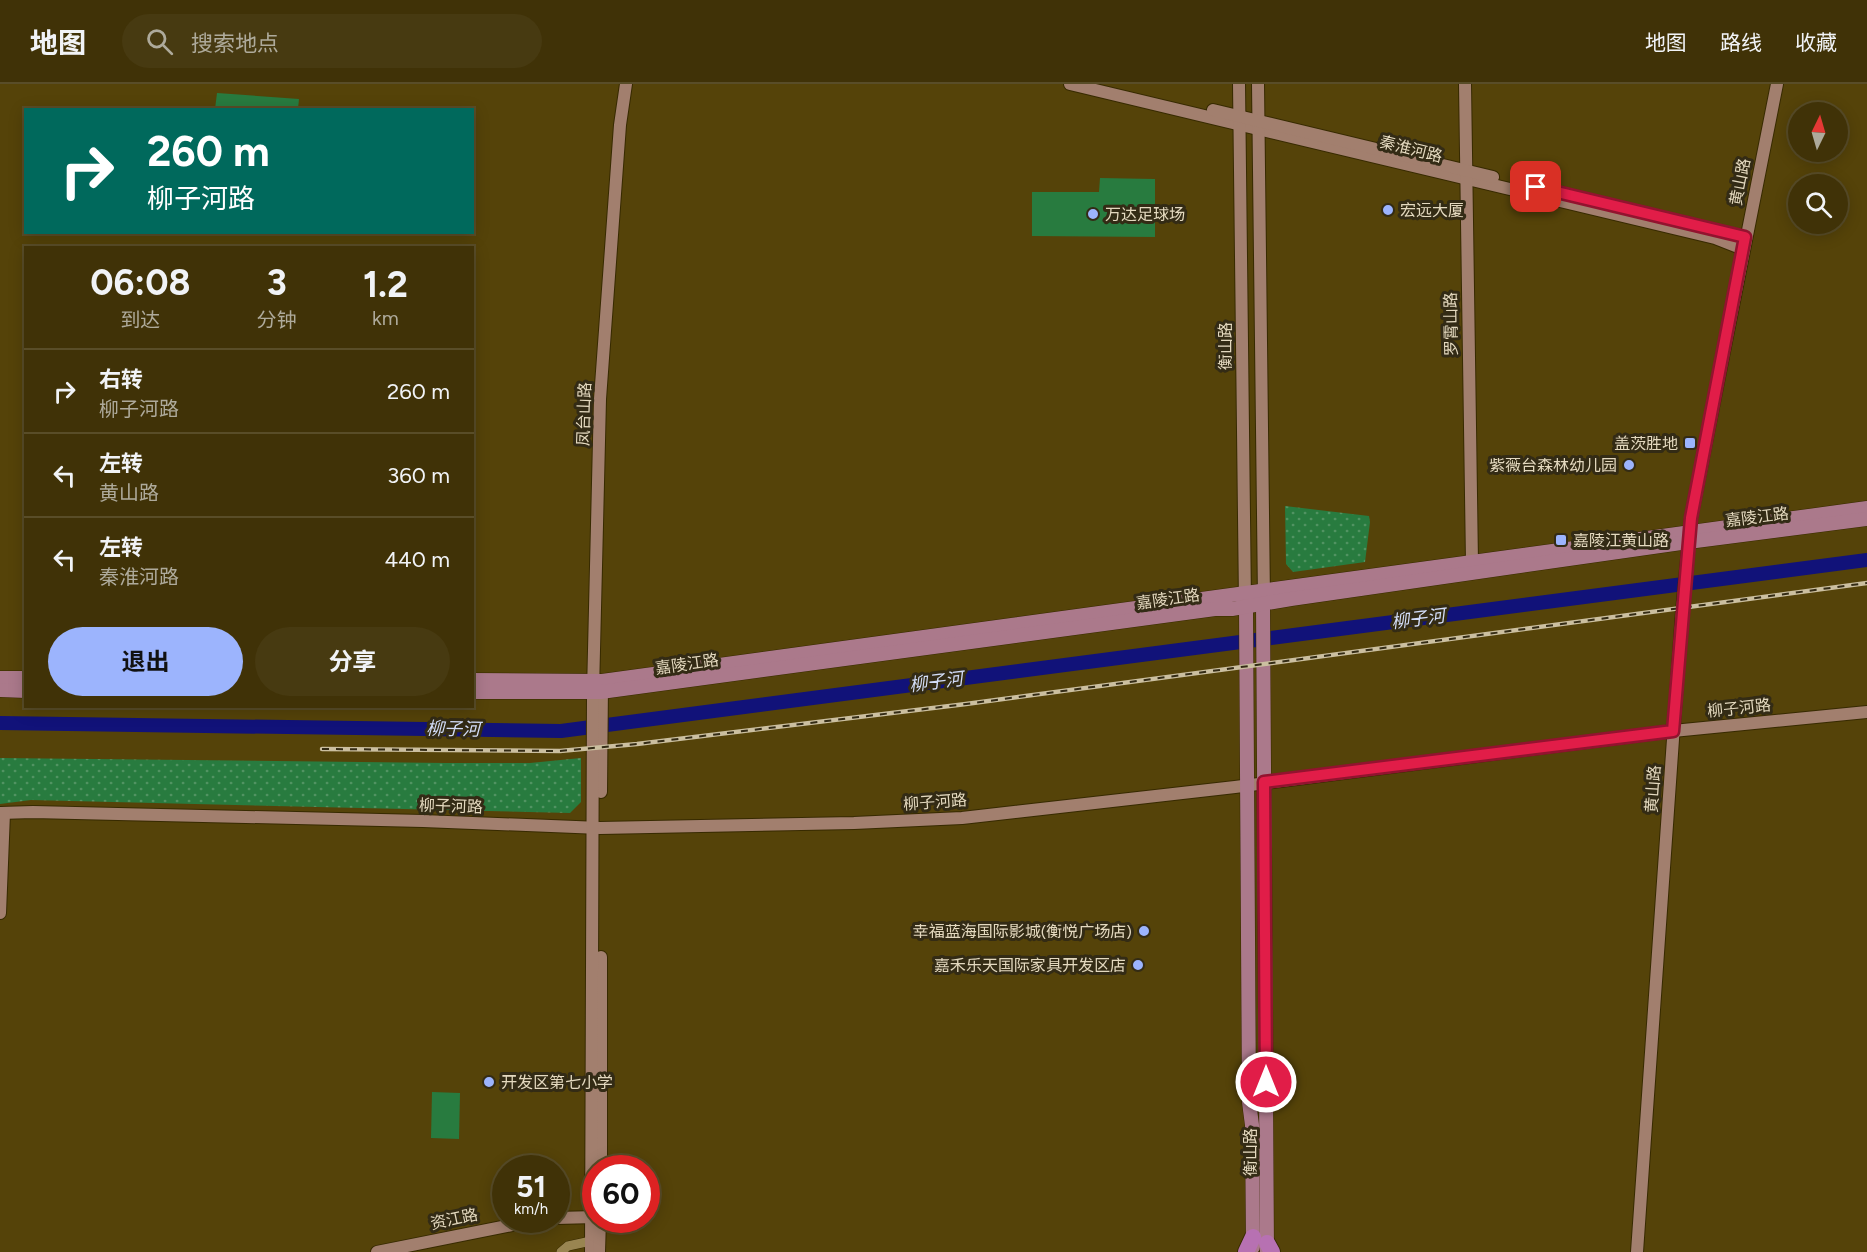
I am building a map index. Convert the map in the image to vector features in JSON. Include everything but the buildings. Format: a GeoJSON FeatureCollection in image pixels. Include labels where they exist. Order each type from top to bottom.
{"type":"FeatureCollection","features":[{"type":"Feature","properties":{"kind":"main road","name":"嘉陵江路"},"geometry":{"type":"LineString","coordinates":[[474,680],[597,692],[1245,592],[1472,563],[1688,543],[1867,508]]}},
{"type":"Feature","properties":{"kind":"main road","name":"嘉陵江路"},"geometry":{"type":"LineString","coordinates":[[474,692],[597,692],[1203,611],[1246,614],[1688,543],[1867,519]]}},
{"type":"Feature","properties":{"kind":"main road","name":"衡山路"},"geometry":{"type":"LineString","coordinates":[[1260,1248],[1264,782],[1263,611]]}},
{"type":"Feature","properties":{"kind":"main road"},"geometry":{"type":"LineString","coordinates":[[1246,614],[1249,1102],[1260,1248]]}},
{"type":"Feature","properties":{"kind":"main road"},"geometry":{"type":"LineString","coordinates":[[0,678],[24,678]]}},
{"type":"Feature","properties":{"kind":"main road"},"geometry":{"type":"LineString","coordinates":[[0,690],[24,691]]}},
{"type":"Feature","properties":{"kind":"street","name":"凤台山路"},"geometry":{"type":"LineString","coordinates":[[597,828],[600,399],[620,124],[626,84]]}},
{"type":"Feature","properties":{"kind":"street","name":"凤台山路"},"geometry":{"type":"LineString","coordinates":[[597,692],[607,399],[626,125],[633,84]]}},
{"type":"Feature","properties":{"kind":"street","name":"秦淮河路"},"geometry":{"type":"LineString","coordinates":[[1070,84],[1259,124],[1744,243]]}},
{"type":"Feature","properties":{"kind":"street","name":"秦淮河路"},"geometry":{"type":"LineString","coordinates":[[1105,84],[1240,120]]}},
{"type":"Feature","properties":{"kind":"street","name":"衡山路"},"geometry":{"type":"LineString","coordinates":[[1239,84],[1246,614]]}},
{"type":"Feature","properties":{"kind":"street"},"geometry":{"type":"LineString","coordinates":[[1258,84],[1263,611]]}},
{"type":"Feature","properties":{"kind":"street","name":"罗霄山路"},"geometry":{"type":"LineString","coordinates":[[1465,84],[1472,563]]}},
{"type":"Feature","properties":{"kind":"street","name":"黄山路"},"geometry":{"type":"LineString","coordinates":[[1637,1252],[1688,543],[1776,84]]}},
{"type":"Feature","properties":{"kind":"street","name":"柳子河路"},"geometry":{"type":"LineString","coordinates":[[2,813],[412,820],[597,828],[854,823],[962,818],[1248,785],[1673,731],[1867,712]]}},
{"type":"Feature","properties":{"kind":"street"},"geometry":{"type":"LineString","coordinates":[[0,913],[2,813]]}},
{"type":"Feature","properties":{"kind":"street"},"geometry":{"type":"LineString","coordinates":[[597,828],[601,1155]]}},
{"type":"Feature","properties":{"kind":"street"},"geometry":{"type":"LineString","coordinates":[[596,1155],[597,828]]}},
{"type":"Feature","properties":{"kind":"street","name":"资江路"},"geometry":{"type":"LineString","coordinates":[[377,1252],[492,1229]]}},
{"type":"Feature","properties":{"kind":"street"},"geometry":{"type":"LineString","coordinates":[[597,1233],[599,1252]]}},
{"type":"Feature","properties":{"kind":"street"},"geometry":{"type":"LineString","coordinates":[[561,1252],[568,1246],[591,1247]]}},
{"type":"Feature","properties":{"kind":"green space"},"geometry":{"type":"Polygon","coordinates":[[[217,93],[299,99],[298,108],[215,108],[217,93]]]}},
{"type":"Feature","properties":{"kind":"green space","name":"万达足球场"},"geometry":{"type":"Polygon","coordinates":[[[1100,178],[1155,179],[1155,237],[1032,236],[1032,192],[1099,192],[1100,178]]]}},
{"type":"Feature","properties":{"kind":"green space"},"geometry":{"type":"Polygon","coordinates":[[[1285,506],[1369,516],[1365,562],[1293,572],[1286,564],[1285,506]]]}},
{"type":"Feature","properties":{"kind":"green space"},"geometry":{"type":"Polygon","coordinates":[[[0,758],[530,763],[581,758],[581,802],[570,813],[31,800],[0,804],[0,758]]]}},
{"type":"Feature","properties":{"kind":"green space"},"geometry":{"type":"Polygon","coordinates":[[[432,1092],[460,1093],[459,1139],[431,1138],[432,1092]]]}},
{"type":"Feature","properties":{"kind":"waterway","name":"柳子河"},"geometry":{"type":"LineString","coordinates":[[0,723],[561,731],[1867,560]]}},
{"type":"Feature","properties":{"kind":"railway"},"geometry":{"type":"LineString","coordinates":[[322,749],[560,751],[637,744],[966,704],[1867,583]]}},
{"type":"Feature","properties":{"kind":"place","name":"宏远大厦"},"geometry":{"type":"Point","coordinates":[1388,210]}},
{"type":"Feature","properties":{"kind":"place","name":"万达足球场"},"geometry":{"type":"Point","coordinates":[1093,214]}},
{"type":"Feature","properties":{"kind":"place","name":"盖茨胜地"},"geometry":{"type":"Point","coordinates":[1690,443]}},
{"type":"Feature","properties":{"kind":"place","name":"紫薇台森林幼儿园"},"geometry":{"type":"Point","coordinates":[1629,465]}},
{"type":"Feature","properties":{"kind":"place","name":"嘉陵江黄山路"},"geometry":{"type":"Point","coordinates":[1561,540]}},
{"type":"Feature","properties":{"kind":"place","name":"幸福蓝海国际影城(衡悦广场店)"},"geometry":{"type":"Point","coordinates":[1144,931]}},
{"type":"Feature","properties":{"kind":"place","name":"嘉禾乐天国际家具开发区店"},"geometry":{"type":"Point","coordinates":[1138,965]}},
{"type":"Feature","properties":{"kind":"place","name":"开发区第七小学"},"geometry":{"type":"Point","coordinates":[489,1082]}},
{"type":"Feature","properties":{"kind":"route"},"geometry":{"type":"LineString","coordinates":[[1266,1082],[1264,782],[1673,731],[1691,518],[1745,237],[1536,187]]}}]}
